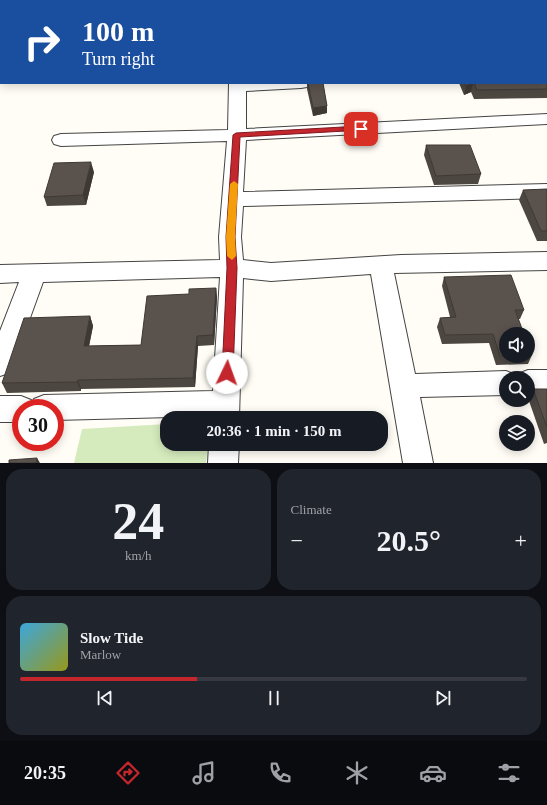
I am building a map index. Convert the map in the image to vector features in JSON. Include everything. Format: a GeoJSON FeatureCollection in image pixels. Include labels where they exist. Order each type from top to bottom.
{"type":"FeatureCollection","features":[{"type":"Feature","properties":{"kind":"street"},"geometry":{"type":"LineString","coordinates":[[64,408],[225,410],[232,268],[230,237],[236,135],[237,85],[269,84]]}},
{"type":"Feature","properties":{"kind":"street"},"geometry":{"type":"LineString","coordinates":[[61,140],[236,135],[547,119]]}},
{"type":"Feature","properties":{"kind":"street"},"geometry":{"type":"LineString","coordinates":[[233,199],[547,191]]}},
{"type":"Feature","properties":{"kind":"street"},"geometry":{"type":"LineString","coordinates":[[0,274],[232,268],[271,272],[381,265],[547,261]]}},
{"type":"Feature","properties":{"kind":"street"},"geometry":{"type":"LineString","coordinates":[[381,265],[418,463]]}},
{"type":"Feature","properties":{"kind":"street"},"geometry":{"type":"LineString","coordinates":[[0,365],[34,273]]}},
{"type":"Feature","properties":{"kind":"street"},"geometry":{"type":"LineString","coordinates":[[535,382],[547,382]]}},
{"type":"Feature","properties":{"kind":"street"},"geometry":{"type":"LineString","coordinates":[[404,386],[499,383]]}},
{"type":"Feature","properties":{"kind":"street"},"geometry":{"type":"LineString","coordinates":[[0,409],[12,409]]}},
{"type":"Feature","properties":{"kind":"street"},"geometry":{"type":"LineString","coordinates":[[223,463],[224,451]]}},
{"type":"Feature","properties":{"kind":"green space"},"geometry":{"type":"Polygon","coordinates":[[[160,424],[160,451],[207,451],[206,463],[74,463],[82,429],[160,424]]]}},
{"type":"Feature","properties":{"kind":"building"},"geometry":{"type":"Polygon","coordinates":[[[308,84],[323,84],[327,106],[313,108],[308,84]]]}},
{"type":"Feature","properties":{"kind":"building"},"geometry":{"type":"Polygon","coordinates":[[[474,84],[547,84],[547,89],[477,90],[474,84]]]}},
{"type":"Feature","properties":{"kind":"building"},"geometry":{"type":"Polygon","coordinates":[[[426,145],[470,145],[481,174],[436,176],[426,145]]]}},
{"type":"Feature","properties":{"kind":"building"},"geometry":{"type":"Polygon","coordinates":[[[91,162],[83,195],[44,197],[54,163],[91,162]]]}},
{"type":"Feature","properties":{"kind":"building"},"geometry":{"type":"Polygon","coordinates":[[[547,189],[547,231],[541,231],[523,190],[547,189]]]}},
{"type":"Feature","properties":{"kind":"building"},"geometry":{"type":"Polygon","coordinates":[[[511,275],[524,310],[515,310],[521,327],[499,327],[499,353],[493,334],[445,335],[440,318],[456,317],[444,277],[511,275]]]}},
{"type":"Feature","properties":{"kind":"building"},"geometry":{"type":"Polygon","coordinates":[[[216,288],[213,335],[197,336],[193,378],[2,383],[24,318],[90,316],[84,346],[141,345],[147,296],[189,294],[189,289],[216,288]]]}},
{"type":"Feature","properties":{"kind":"building"},"geometry":{"type":"Polygon","coordinates":[[[535,389],[547,389],[547,427],[535,394],[535,389]]]}},
{"type":"Feature","properties":{"kind":"building"},"geometry":{"type":"Polygon","coordinates":[[[37,458],[36,463],[9,463],[9,460],[37,458]]]}},
{"type":"Feature","properties":{"kind":"slow traffic"},"geometry":{"type":"LineString","coordinates":[[232,256],[230,237],[234,184]]}},
{"type":"Feature","properties":{"kind":"route"},"geometry":{"type":"LineString","coordinates":[[227,373],[232,268],[230,237],[236,135],[361,129]]}}]}
